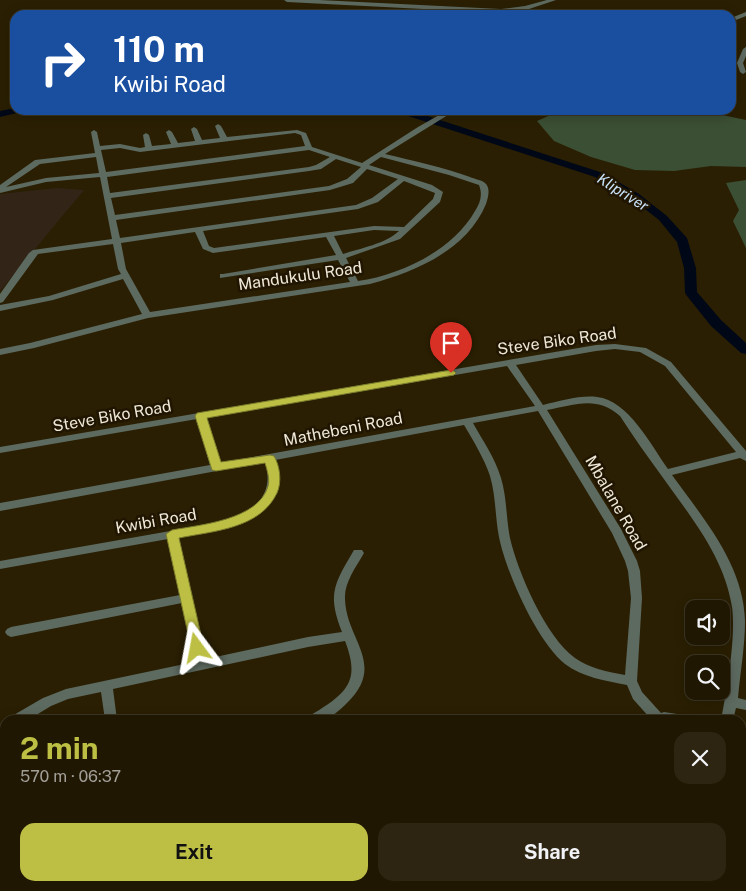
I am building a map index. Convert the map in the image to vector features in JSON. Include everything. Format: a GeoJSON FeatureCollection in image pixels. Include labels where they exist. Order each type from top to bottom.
{"type":"FeatureCollection","features":[{"type":"Feature","properties":{"kind":"street"},"geometry":{"type":"LineString","coordinates":[[288,0],[458,10]]}},
{"type":"Feature","properties":{"kind":"street"},"geometry":{"type":"LineString","coordinates":[[519,10],[552,0]]}},
{"type":"Feature","properties":{"kind":"street"},"geometry":{"type":"LineString","coordinates":[[521,2],[532,6]]}},
{"type":"Feature","properties":{"kind":"street"},"geometry":{"type":"LineString","coordinates":[[742,72],[740,64],[746,49]]}},
{"type":"Feature","properties":{"kind":"street"},"geometry":{"type":"LineString","coordinates":[[112,218],[333,188],[350,181],[379,154],[444,115]]}},
{"type":"Feature","properties":{"kind":"street"},"geometry":{"type":"LineString","coordinates":[[218,126],[224,139]]}},
{"type":"Feature","properties":{"kind":"street"},"geometry":{"type":"LineString","coordinates":[[194,129],[199,142]]}},
{"type":"Feature","properties":{"kind":"street"},"geometry":{"type":"LineString","coordinates":[[0,190],[38,162],[97,152],[116,146],[135,150],[298,131],[304,134],[309,148]]}},
{"type":"Feature","properties":{"kind":"street"},"geometry":{"type":"LineString","coordinates":[[94,132],[118,255],[124,276],[147,315]]}},
{"type":"Feature","properties":{"kind":"street"},"geometry":{"type":"LineString","coordinates":[[169,132],[174,145]]}},
{"type":"Feature","properties":{"kind":"street"},"geometry":{"type":"LineString","coordinates":[[146,135],[149,148]]}},
{"type":"Feature","properties":{"kind":"street"},"geometry":{"type":"LineString","coordinates":[[0,190],[46,180],[102,175],[309,148],[432,188],[439,192],[440,195],[437,200],[397,237],[341,257],[223,276]]}},
{"type":"Feature","properties":{"kind":"street","name":"Mandukulu Road"},"geometry":{"type":"LineString","coordinates":[[0,352],[31,346],[147,315],[252,298],[356,285],[397,272],[436,254],[472,224],[485,197],[485,188],[475,180],[379,154]]}},
{"type":"Feature","properties":{"kind":"street"},"geometry":{"type":"LineString","coordinates":[[107,196],[306,170],[318,167],[334,157]]}},
{"type":"Feature","properties":{"kind":"street"},"geometry":{"type":"LineString","coordinates":[[0,300],[34,253],[198,228],[364,206],[403,179]]}},
{"type":"Feature","properties":{"kind":"street"},"geometry":{"type":"LineString","coordinates":[[198,228],[206,246],[213,251],[374,228],[406,229]]}},
{"type":"Feature","properties":{"kind":"street"},"geometry":{"type":"LineString","coordinates":[[329,235],[356,285]]}},
{"type":"Feature","properties":{"kind":"street"},"geometry":{"type":"LineString","coordinates":[[0,308],[50,298],[124,276]]}},
{"type":"Feature","properties":{"kind":"street","name":"Steve Biko Road"},"geometry":{"type":"LineString","coordinates":[[0,450],[604,346],[627,346],[657,356],[668,364],[744,456]]}},
{"type":"Feature","properties":{"kind":"street","name":"Mbalane Road"},"geometry":{"type":"LineString","coordinates":[[510,363],[541,408],[628,552],[634,570],[636,592],[631,681]]}},
{"type":"Feature","properties":{"kind":"street","name":"Mathebeni Road"},"geometry":{"type":"LineString","coordinates":[[0,507],[589,400],[612,404],[623,414],[665,473]]}},
{"type":"Feature","properties":{"kind":"street"},"geometry":{"type":"LineString","coordinates":[[200,416],[216,467]]}},
{"type":"Feature","properties":{"kind":"street"},"geometry":{"type":"LineString","coordinates":[[468,421],[492,468],[510,558],[527,600],[536,616],[559,650],[571,662],[592,672],[631,681],[636,694],[654,715]]}},
{"type":"Feature","properties":{"kind":"street"},"geometry":{"type":"LineString","coordinates":[[729,715],[739,622],[735,596],[717,549],[665,473],[744,456]]}},
{"type":"Feature","properties":{"kind":"street","name":"Kwibi Road"},"geometry":{"type":"LineString","coordinates":[[0,565],[228,524],[251,514],[268,498],[272,491],[274,478],[270,458]]}},
{"type":"Feature","properties":{"kind":"street"},"geometry":{"type":"LineString","coordinates":[[172,534],[201,665]]}},
{"type":"Feature","properties":{"kind":"street"},"geometry":{"type":"LineString","coordinates":[[321,715],[343,700],[356,680],[359,666],[340,608],[339,596],[346,574],[358,553]]}},
{"type":"Feature","properties":{"kind":"street"},"geometry":{"type":"LineString","coordinates":[[11,632],[186,598]]}},
{"type":"Feature","properties":{"kind":"street"},"geometry":{"type":"LineString","coordinates":[[25,715],[54,698],[308,642],[349,636]]}},
{"type":"Feature","properties":{"kind":"street"},"geometry":{"type":"LineString","coordinates":[[106,686],[110,715]]}},
{"type":"Feature","properties":{"kind":"street"},"geometry":{"type":"LineString","coordinates":[[731,702],[746,705]]}},
{"type":"Feature","properties":{"kind":"shaded area"},"geometry":{"type":"Polygon","coordinates":[[[57,188],[84,190],[0,291],[0,194],[57,188]]]}},
{"type":"Feature","properties":{"kind":"green space"},"geometry":{"type":"Polygon","coordinates":[[[551,115],[722,115],[746,120],[746,167],[711,166],[674,171],[635,170],[591,157],[554,141],[537,121],[551,115]]]}},
{"type":"Feature","properties":{"kind":"green space"},"geometry":{"type":"Polygon","coordinates":[[[746,180],[746,248],[733,221],[739,210],[726,183],[746,180]]]}},
{"type":"Feature","properties":{"kind":"waterway","name":"Klipriver"},"geometry":{"type":"LineString","coordinates":[[0,114],[10,112]]}},
{"type":"Feature","properties":{"kind":"waterway","name":"Klipriver"},"geometry":{"type":"LineString","coordinates":[[414,115],[599,175],[635,196],[663,218],[683,241],[690,268],[691,293],[716,323],[746,350]]}},
{"type":"Feature","properties":{"kind":"route"},"geometry":{"type":"LineString","coordinates":[[197,648],[172,534],[241,520],[261,506],[268,498],[274,486],[274,470],[270,458],[216,467],[200,416],[451,373]]}}]}
